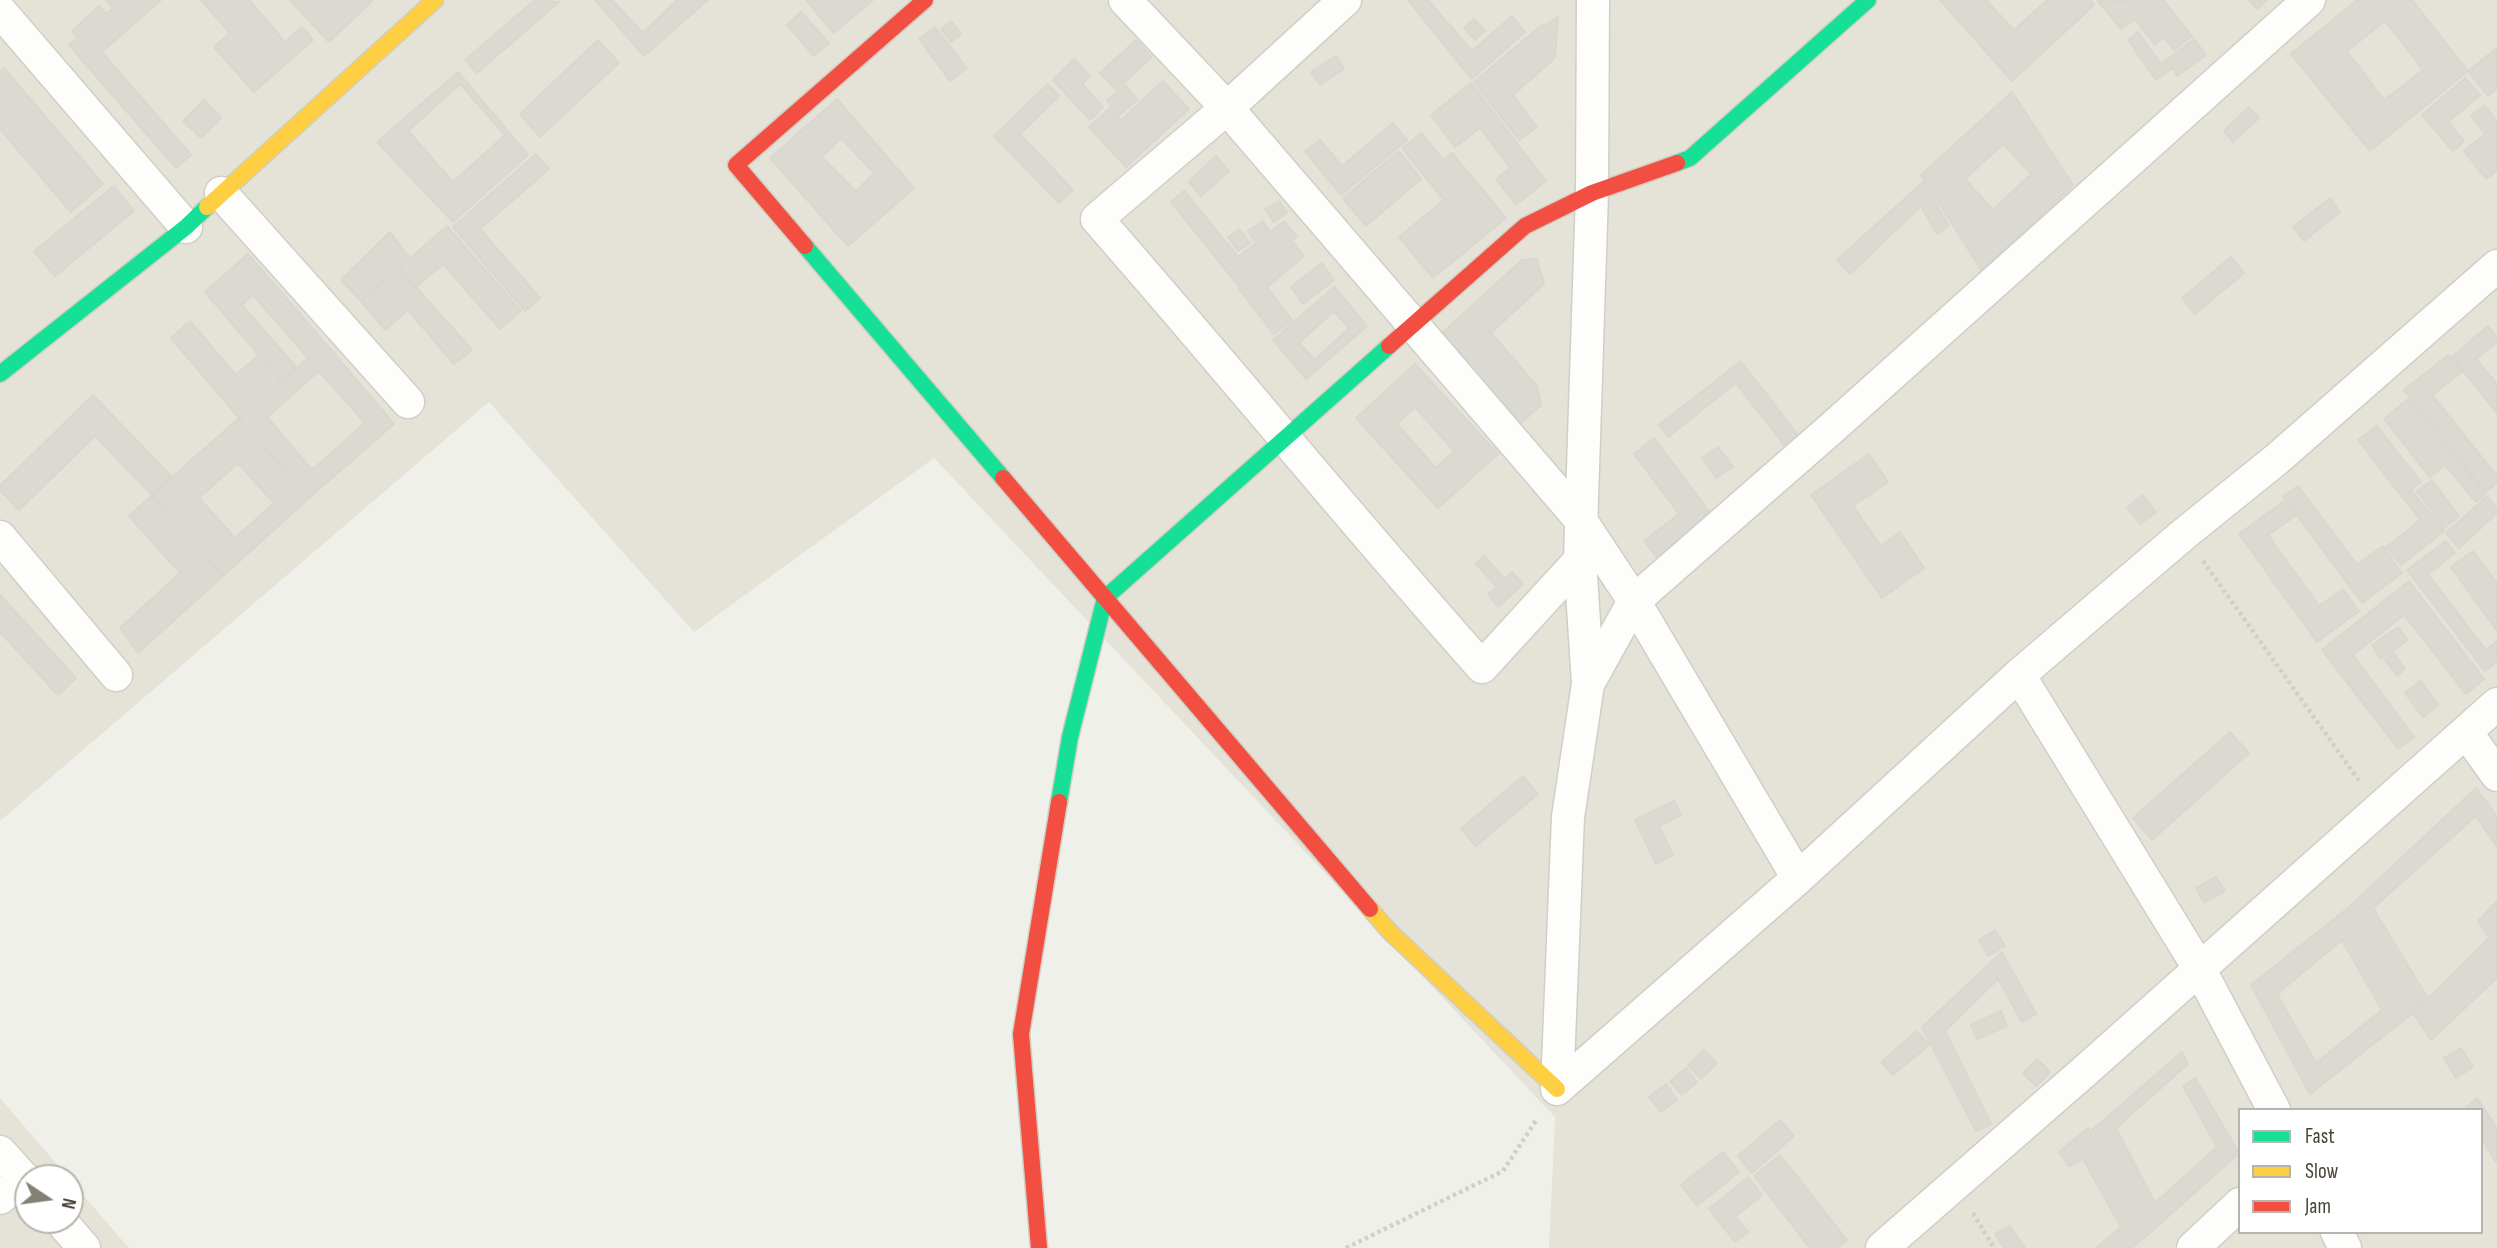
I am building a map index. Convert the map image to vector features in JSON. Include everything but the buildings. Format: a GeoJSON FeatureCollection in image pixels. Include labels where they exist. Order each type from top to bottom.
{"type":"FeatureCollection","features":[{"type":"Feature","properties":{"kind":"street"},"geometry":{"type":"LineString","coordinates":[[0,374],[186,227],[435,0]]}},
{"type":"Feature","properties":{"kind":"street"},"geometry":{"type":"LineString","coordinates":[[925,0],[736,165],[1389,932],[1557,1089]]}},
{"type":"Feature","properties":{"kind":"street"},"geometry":{"type":"LineString","coordinates":[[1125,0],[1227,108],[1580,519],[1634,601],[1798,878]]}},
{"type":"Feature","properties":{"kind":"street"},"geometry":{"type":"LineString","coordinates":[[1345,0],[1227,108],[1097,219],[1384,557],[1482,667],[1580,560]]}},
{"type":"Feature","properties":{"kind":"street"},"geometry":{"type":"LineString","coordinates":[[1557,1089],[1568,817],[1588,684],[1580,519],[1592,193],[1593,0]]}},
{"type":"Feature","properties":{"kind":"street"},"geometry":{"type":"LineString","coordinates":[[1039,1248],[1021,1034],[1070,737],[1105,598],[1525,226],[1592,193],[1690,158],[1868,0]]}},
{"type":"Feature","properties":{"kind":"street"},"geometry":{"type":"LineString","coordinates":[[1588,684],[1634,601],[1833,428],[2309,0]]}},
{"type":"Feature","properties":{"kind":"street"},"geometry":{"type":"LineString","coordinates":[[0,11],[186,227]]}},
{"type":"Feature","properties":{"kind":"street"},"geometry":{"type":"LineString","coordinates":[[221,193],[408,402]]}},
{"type":"Feature","properties":{"kind":"street"},"geometry":{"type":"LineString","coordinates":[[1557,1089],[1798,878],[2019,675],[2183,534],[2277,459],[2497,266]]}},
{"type":"Feature","properties":{"kind":"street"},"geometry":{"type":"LineString","coordinates":[[0,537],[116,675]]}},
{"type":"Feature","properties":{"kind":"street"},"geometry":{"type":"LineString","coordinates":[[2019,675],[2199,968],[2273,1108]]}},
{"type":"Feature","properties":{"kind":"street"},"geometry":{"type":"LineString","coordinates":[[1882,1248],[2497,704]]}},
{"type":"Feature","properties":{"kind":"street"},"geometry":{"type":"LineString","coordinates":[[2466,732],[2497,775]]}},
{"type":"Feature","properties":{"kind":"street"},"geometry":{"type":"LineString","coordinates":[[0,1152],[14,1167]]}},
{"type":"Feature","properties":{"kind":"street"},"geometry":{"type":"LineString","coordinates":[[2193,1248],[2238,1206]]}},
{"type":"Feature","properties":{"kind":"street"},"geometry":{"type":"LineString","coordinates":[[72,1234],[84,1248]]}},
{"type":"Feature","properties":{"kind":"path"},"geometry":{"type":"LineString","coordinates":[[2183,534],[2379,809]]}},
{"type":"Feature","properties":{"kind":"path"},"geometry":{"type":"LineString","coordinates":[[1346,1248],[1503,1171],[1557,1089]]}},
{"type":"Feature","properties":{"kind":"shaded area"},"geometry":{"type":"Polygon","coordinates":[[[0,0],[2497,0],[2497,1248],[1549,1248],[1555,1117],[934,458],[694,632],[489,402],[0,821],[0,0]]]}},
{"type":"Feature","properties":{"kind":"shaded area"},"geometry":{"type":"Polygon","coordinates":[[[0,1098],[57,1164],[14,1164],[14,1234],[84,1234],[84,1196],[129,1248],[0,1248],[0,1098]]]}},
{"type":"Feature","properties":{"kind":"traffic: fast"},"geometry":{"type":"LineString","coordinates":[[1677,163],[1690,158],[1868,0]]}},
{"type":"Feature","properties":{"kind":"traffic: fast"},"geometry":{"type":"LineString","coordinates":[[0,374],[186,227],[207,207]]}},
{"type":"Feature","properties":{"kind":"traffic: fast"},"geometry":{"type":"LineString","coordinates":[[805,246],[1003,478]]}},
{"type":"Feature","properties":{"kind":"traffic: fast"},"geometry":{"type":"LineString","coordinates":[[1059,802],[1070,737],[1105,598],[1389,346]]}},
{"type":"Feature","properties":{"kind":"traffic: slow"},"geometry":{"type":"LineString","coordinates":[[207,207],[435,0]]}},
{"type":"Feature","properties":{"kind":"traffic: slow"},"geometry":{"type":"LineString","coordinates":[[1370,909],[1389,931],[1557,1089]]}},
{"type":"Feature","properties":{"kind":"traffic: jam"},"geometry":{"type":"LineString","coordinates":[[805,246],[736,165],[925,0]]}},
{"type":"Feature","properties":{"kind":"traffic: jam"},"geometry":{"type":"LineString","coordinates":[[1389,346],[1525,226],[1592,193],[1677,163]]}},
{"type":"Feature","properties":{"kind":"traffic: jam"},"geometry":{"type":"LineString","coordinates":[[1003,478],[1370,909]]}},
{"type":"Feature","properties":{"kind":"traffic: jam"},"geometry":{"type":"LineString","coordinates":[[1039,1248],[1021,1034],[1059,802]]}}]}
